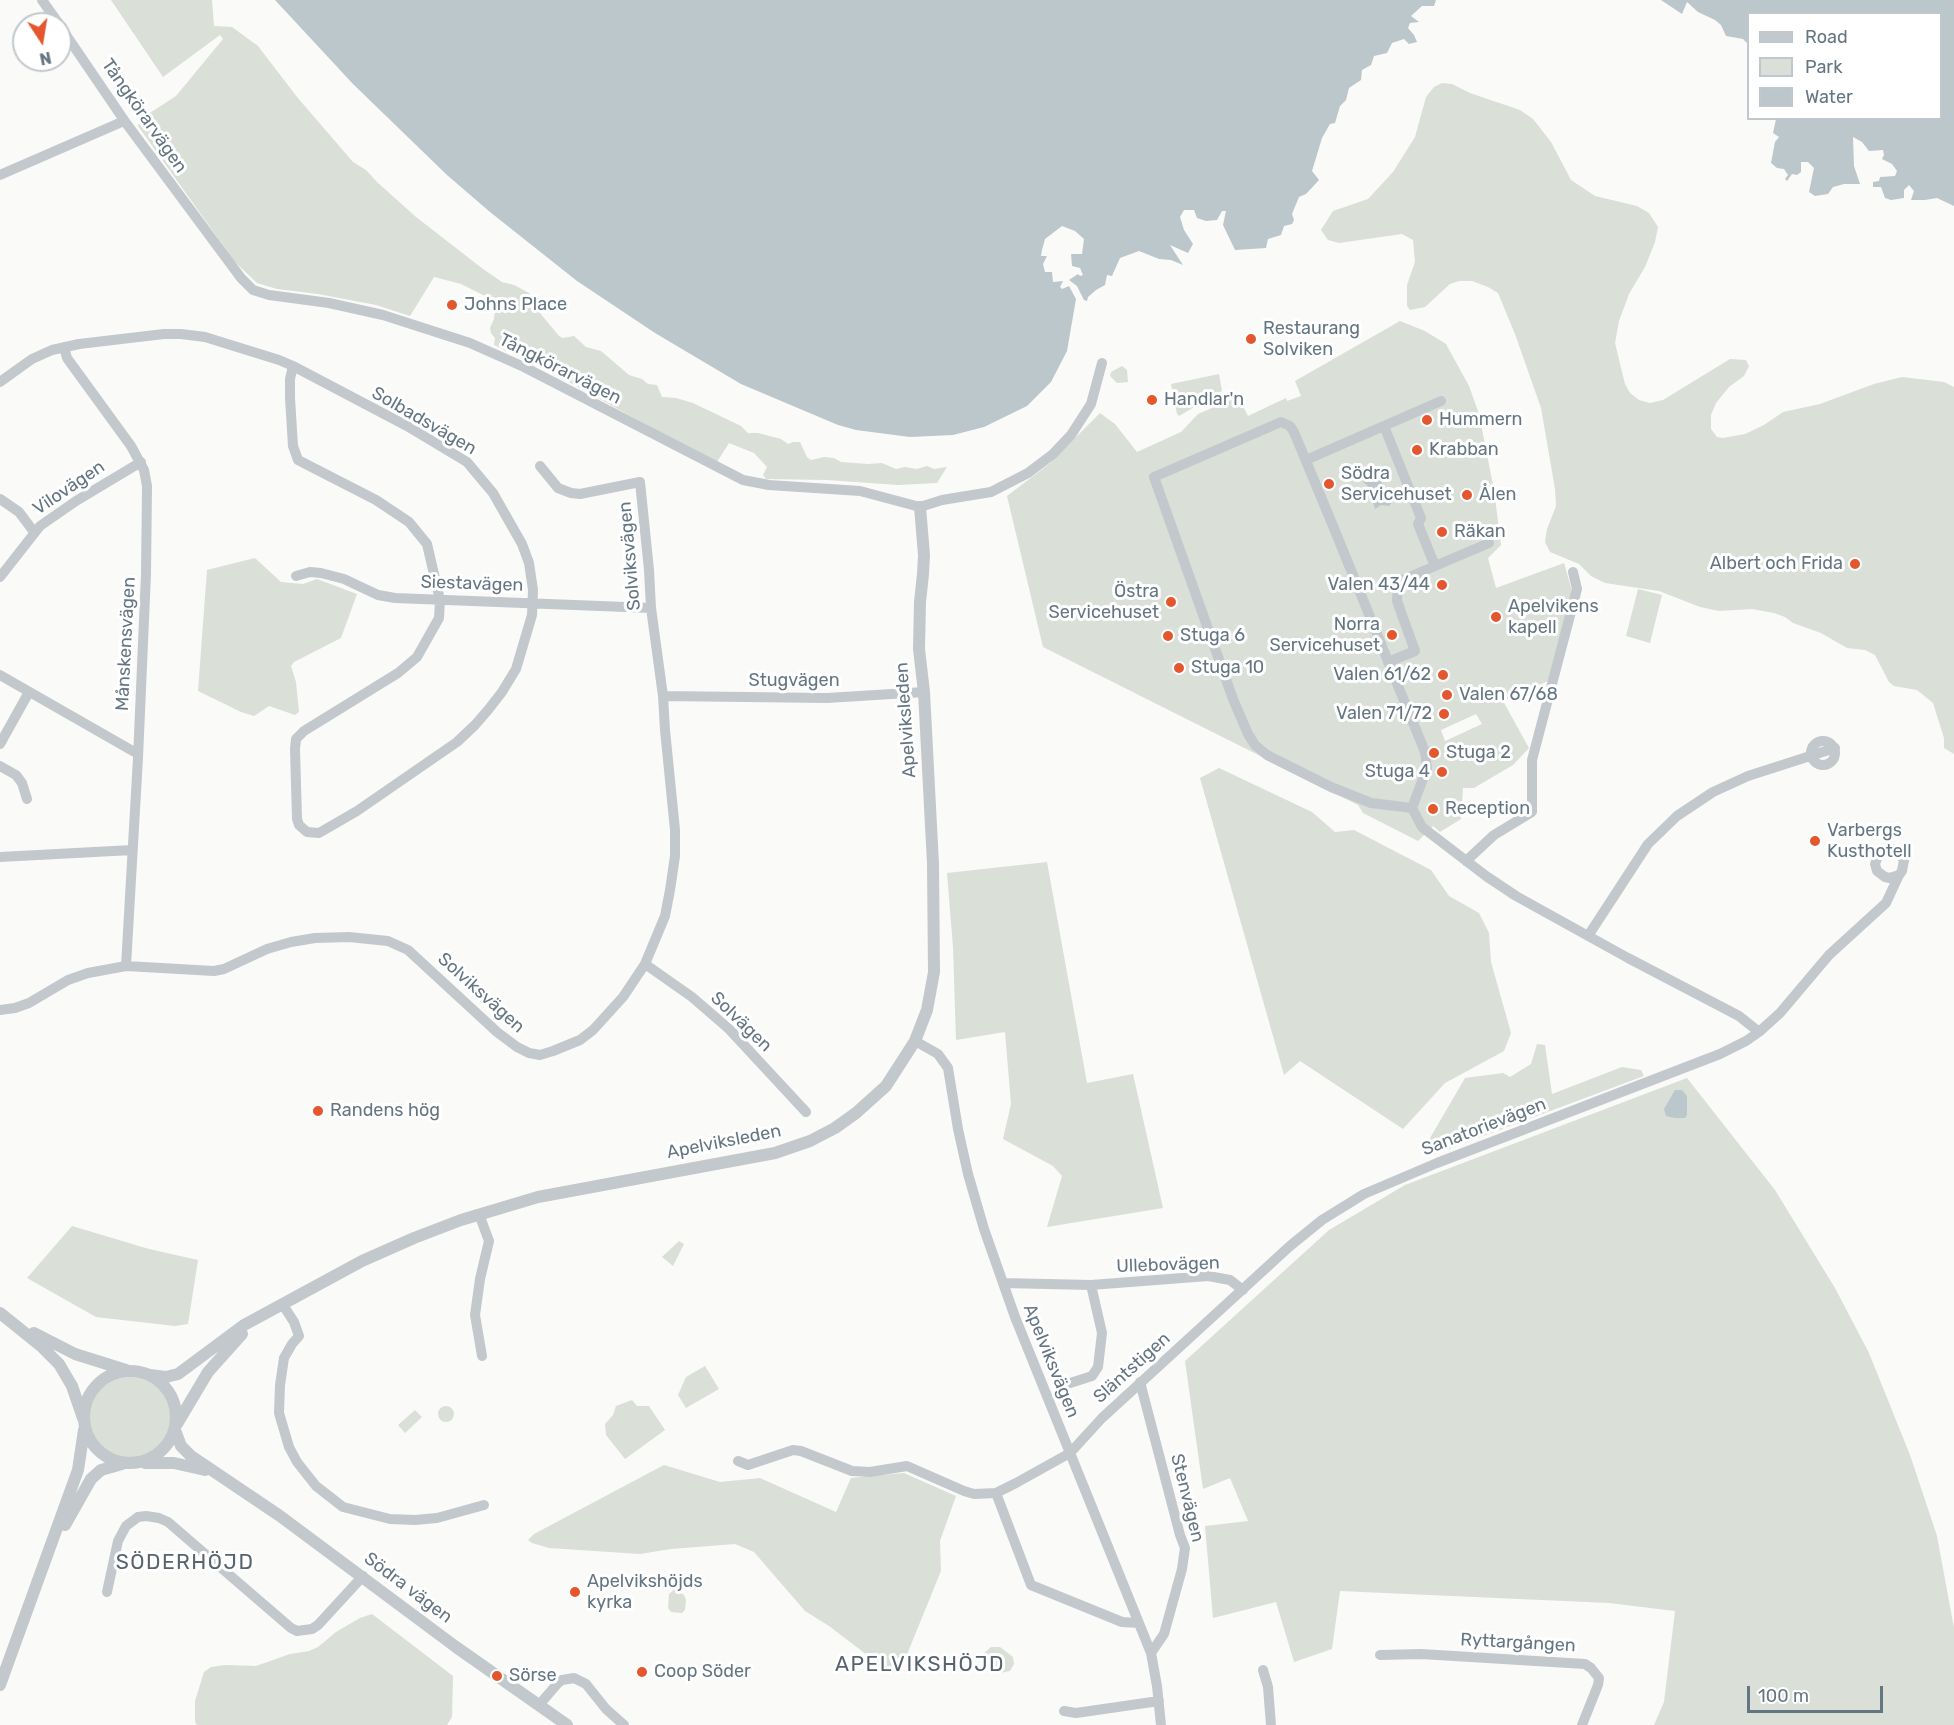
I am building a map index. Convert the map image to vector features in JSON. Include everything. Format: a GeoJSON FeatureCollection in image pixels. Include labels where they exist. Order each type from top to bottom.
{"type":"FeatureCollection","features":[{"type":"Feature","properties":{"kind":"street","name":"Tångkörarvägen"},"geometry":{"type":"LineString","coordinates":[[72,44],[124,121],[241,278],[254,290],[269,295],[329,303],[383,315],[470,343],[524,367],[743,480],[769,485],[860,491],[920,507]]}},
{"type":"Feature","properties":{"kind":"street"},"geometry":{"type":"LineString","coordinates":[[0,176],[124,121]]}},
{"type":"Feature","properties":{"kind":"street","name":"Solbadsvägen"},"geometry":{"type":"LineString","coordinates":[[0,382],[32,359],[64,347],[144,336],[193,335],[264,353],[407,426],[467,462],[493,493],[522,544],[529,563],[534,603],[528,633],[516,669],[502,692],[475,725],[440,755],[342,821],[319,833],[308,832],[299,825],[296,812],[296,739],[304,731],[398,673],[417,657],[436,625],[440,600]]}},
{"type":"Feature","properties":{"kind":"street","name":"Månskensvägen"},"geometry":{"type":"LineString","coordinates":[[64,347],[67,358],[131,446],[141,462],[146,478],[138,754],[126,966]]}},
{"type":"Feature","properties":{"kind":"street"},"geometry":{"type":"LineString","coordinates":[[920,507],[942,500],[991,492],[1017,480],[1040,464],[1071,435],[1085,415],[1094,395],[1102,363]]}},
{"type":"Feature","properties":{"kind":"street"},"geometry":{"type":"LineString","coordinates":[[293,366],[290,398],[294,446],[298,460],[376,500],[409,522],[427,544],[440,600]]}},
{"type":"Feature","properties":{"kind":"street"},"geometry":{"type":"LineString","coordinates":[[1306,460],[1441,401]]}},
{"type":"Feature","properties":{"kind":"street"},"geometry":{"type":"LineString","coordinates":[[1412,808],[1371,803],[1331,788],[1267,755],[1255,745],[1233,699],[1154,477],[1281,422],[1290,426],[1425,752],[1427,768],[1412,808],[1422,827],[1524,901],[1739,1016],[1759,1032]]}},
{"type":"Feature","properties":{"kind":"street"},"geometry":{"type":"LineString","coordinates":[[1384,426],[1421,518],[1418,524],[1435,566]]}},
{"type":"Feature","properties":{"kind":"street","name":"Vilovägen"},"geometry":{"type":"LineString","coordinates":[[0,577],[34,532],[76,501],[141,462]]}},
{"type":"Feature","properties":{"kind":"street","name":"Solviksvägen"},"geometry":{"type":"LineString","coordinates":[[0,1010],[29,1003],[68,980],[88,973],[126,966],[214,971],[224,969],[267,949],[303,940],[349,937],[388,941],[408,950],[510,1042],[529,1053],[540,1055],[573,1043],[593,1030],[623,997],[645,964],[665,916],[675,855],[674,813],[664,730],[663,696],[651,609],[640,482],[580,494],[571,493],[558,488],[540,466]]}},
{"type":"Feature","properties":{"kind":"street"},"geometry":{"type":"LineString","coordinates":[[0,499],[19,512],[34,532]]}},
{"type":"Feature","properties":{"kind":"street","name":"Apelviksleden"},"geometry":{"type":"LineString","coordinates":[[150,1375],[166,1377],[178,1374],[244,1325],[362,1261],[414,1238],[479,1214],[581,1188],[755,1158],[810,1141],[846,1121],[876,1096],[896,1073],[915,1041],[931,993],[935,950],[924,692],[919,649],[920,602],[924,574],[920,507]]}},
{"type":"Feature","properties":{"kind":"street"},"geometry":{"type":"LineString","coordinates":[[1388,662],[1415,651],[1397,601],[1398,582],[1489,543]]}},
{"type":"Feature","properties":{"kind":"street","name":"Siestavägen"},"geometry":{"type":"LineString","coordinates":[[296,576],[309,572],[321,573],[344,579],[386,597],[651,609]]}},
{"type":"Feature","properties":{"kind":"street"},"geometry":{"type":"LineString","coordinates":[[1466,861],[1494,835],[1532,812],[1532,760],[1577,589],[1573,572]]}},
{"type":"Feature","properties":{"kind":"street"},"geometry":{"type":"LineString","coordinates":[[0,675],[138,754]]}},
{"type":"Feature","properties":{"kind":"street"},"geometry":{"type":"LineString","coordinates":[[0,744],[29,692]]}},
{"type":"Feature","properties":{"kind":"street","name":"Stugvägen"},"geometry":{"type":"LineString","coordinates":[[663,696],[827,698],[924,692]]}},
{"type":"Feature","properties":{"kind":"street"},"geometry":{"type":"LineString","coordinates":[[1588,936],[1648,844],[1677,816],[1724,786],[1780,764],[1835,748]]}},
{"type":"Feature","properties":{"kind":"street"},"geometry":{"type":"LineString","coordinates":[[0,766],[16,775],[22,783],[27,799]]}},
{"type":"Feature","properties":{"kind":"street"},"geometry":{"type":"LineString","coordinates":[[0,857],[132,850]]}},
{"type":"Feature","properties":{"kind":"street","name":"Sanatorievägen"},"geometry":{"type":"LineString","coordinates":[[1243,1290],[1308,1232],[1364,1194],[1437,1162],[1720,1054],[1746,1041],[1780,1013],[1829,955],[1886,903],[1899,875]]}},
{"type":"Feature","properties":{"kind":"street","name":"Solvägen"},"geometry":{"type":"LineString","coordinates":[[645,964],[692,997],[729,1029],[806,1112]]}},
{"type":"Feature","properties":{"kind":"street","name":"Apelviksvägen"},"geometry":{"type":"LineString","coordinates":[[915,1041],[938,1054],[948,1068],[968,1174],[984,1228],[1003,1283],[1151,1653],[1161,1725]]}},
{"type":"Feature","properties":{"kind":"street"},"geometry":{"type":"LineString","coordinates":[[479,1214],[489,1241],[480,1279],[475,1316],[482,1356]]}},
{"type":"Feature","properties":{"kind":"street","name":"Ullebovägen"},"geometry":{"type":"LineString","coordinates":[[1003,1283],[1091,1285],[1208,1276],[1230,1280],[1243,1290]]}},
{"type":"Feature","properties":{"kind":"street","name":"Ullebovägen"},"geometry":{"type":"LineString","coordinates":[[1061,1390],[1064,1385],[1092,1376],[1098,1367],[1102,1333],[1091,1285]]}},
{"type":"Feature","properties":{"kind":"street","name":"Släntstigen"},"geometry":{"type":"LineString","coordinates":[[738,1461],[748,1465],[793,1450],[801,1450],[852,1471],[870,1472],[907,1466],[964,1491],[974,1494],[996,1493],[1070,1453],[1140,1382],[1243,1290]]}},
{"type":"Feature","properties":{"kind":"street"},"geometry":{"type":"LineString","coordinates":[[278,1307],[294,1322],[299,1336],[284,1359],[279,1413],[293,1454],[316,1486],[343,1507],[390,1519],[437,1518],[484,1505]]}},
{"type":"Feature","properties":{"kind":"street","name":"Apelviksleden"},"geometry":{"type":"LineString","coordinates":[[175,1428],[196,1389],[217,1360],[239,1336],[278,1307]]}},
{"type":"Feature","properties":{"kind":"street"},"geometry":{"type":"LineString","coordinates":[[3,1316],[41,1346],[58,1364],[76,1395],[91,1442],[99,1452],[116,1461],[132,1463]]}},
{"type":"Feature","properties":{"kind":"street"},"geometry":{"type":"LineString","coordinates":[[3,1316],[75,1354],[150,1375],[161,1383],[172,1398],[177,1416],[170,1441],[161,1452],[149,1460],[108,1467],[91,1479],[45,1563]]}},
{"type":"Feature","properties":{"kind":"street"},"geometry":{"type":"LineString","coordinates":[[0,1685],[78,1470],[85,1405],[95,1388],[111,1375],[130,1371]]}},
{"type":"Feature","properties":{"kind":"street","name":"Stenvägen"},"geometry":{"type":"LineString","coordinates":[[1140,1382],[1185,1548],[1182,1569],[1164,1634],[1151,1653]]}},
{"type":"Feature","properties":{"kind":"street","name":"Södra vägen"},"geometry":{"type":"LineString","coordinates":[[175,1428],[185,1451],[363,1576],[456,1647],[567,1725]]}},
{"type":"Feature","properties":{"kind":"street","name":"Södra vägen"},"geometry":{"type":"LineString","coordinates":[[132,1463],[186,1465],[228,1480]]}},
{"type":"Feature","properties":{"kind":"street"},"geometry":{"type":"LineString","coordinates":[[996,1493],[1031,1585],[1122,1622],[1139,1623]]}},
{"type":"Feature","properties":{"kind":"street"},"geometry":{"type":"LineString","coordinates":[[107,1592],[118,1541],[126,1526],[138,1517],[146,1516],[168,1522],[291,1629],[301,1632],[312,1629],[328,1616],[363,1576]]}},
{"type":"Feature","properties":{"kind":"street","name":"Ryttargången"},"geometry":{"type":"LineString","coordinates":[[1380,1655],[1421,1654],[1585,1664],[1592,1668],[1599,1678],[1582,1725]]}},
{"type":"Feature","properties":{"kind":"street"},"geometry":{"type":"LineString","coordinates":[[1263,1670],[1268,1687],[1271,1725]]}},
{"type":"Feature","properties":{"kind":"street"},"geometry":{"type":"LineString","coordinates":[[539,1705],[562,1680],[578,1679],[586,1684],[606,1709],[624,1725]]}},
{"type":"Feature","properties":{"kind":"street"},"geometry":{"type":"LineString","coordinates":[[1064,1711],[1076,1713],[1159,1701]]}},
{"type":"Feature","properties":{"kind":"green space"},"geometry":{"type":"Polygon","coordinates":[[[111,0],[212,0],[214,26],[232,27],[258,46],[297,97],[353,162],[366,170],[416,217],[483,269],[502,282],[529,293],[540,313],[559,336],[563,338],[574,336],[586,347],[601,351],[629,375],[642,379],[648,384],[657,385],[662,397],[693,403],[741,426],[748,433],[781,439],[788,444],[800,442],[807,457],[811,460],[824,457],[834,458],[841,462],[882,463],[896,469],[947,467],[937,483],[898,485],[766,479],[763,475],[767,467],[754,453],[729,443],[717,462],[540,366],[494,345],[495,338],[490,328],[495,309],[489,298],[461,284],[434,277],[410,316],[376,305],[277,289],[257,283],[235,262],[138,126],[142,118],[176,96],[223,39],[220,35],[163,77],[111,0]]]}},
{"type":"Feature","properties":{"kind":"green space"},"geometry":{"type":"Polygon","coordinates":[[[1442,83],[1452,84],[1470,93],[1520,110],[1533,119],[1551,142],[1571,180],[1595,196],[1637,206],[1649,213],[1658,227],[1645,267],[1629,294],[1619,321],[1615,343],[1625,384],[1630,393],[1639,400],[1650,403],[1663,400],[1730,359],[1746,360],[1749,366],[1744,376],[1729,387],[1716,403],[1711,415],[1711,429],[1717,437],[1723,438],[1745,434],[1783,412],[1820,404],[1874,384],[1902,377],[1944,382],[1954,387],[1954,754],[1944,748],[1944,738],[1933,703],[1917,690],[1894,686],[1889,682],[1875,655],[1865,650],[1847,648],[1821,633],[1774,613],[1752,609],[1719,611],[1700,607],[1659,591],[1605,583],[1591,576],[1579,564],[1550,552],[1545,542],[1547,529],[1556,506],[1555,489],[1541,408],[1498,293],[1472,281],[1459,281],[1450,284],[1425,307],[1410,310],[1407,306],[1407,285],[1415,262],[1413,240],[1402,234],[1339,243],[1328,240],[1321,230],[1333,211],[1368,199],[1393,172],[1415,137],[1426,97],[1434,87],[1442,83]]]}},
{"type":"Feature","properties":{"kind":"green space"},"geometry":{"type":"Polygon","coordinates":[[[1400,321],[1425,331],[1446,344],[1469,386],[1479,414],[1494,490],[1501,545],[1488,558],[1496,588],[1564,563],[1572,591],[1548,681],[1503,701],[1529,748],[1513,765],[1474,788],[1463,788],[1461,819],[1440,832],[1433,826],[1418,841],[1363,813],[1358,805],[1043,647],[1007,496],[1049,464],[1100,413],[1115,424],[1137,452],[1181,432],[1198,414],[1238,397],[1248,416],[1286,398],[1287,401],[1301,396],[1295,381],[1400,321]],[[1476,714],[1441,730],[1445,741],[1482,724],[1476,714]]]}},
{"type":"Feature","properties":{"kind":"green space"},"geometry":{"type":"Polygon","coordinates":[[[1122,366],[1127,370],[1128,382],[1117,383],[1110,376],[1111,372],[1122,366]]]}},
{"type":"Feature","properties":{"kind":"green space"},"geometry":{"type":"Polygon","coordinates":[[[1219,374],[1222,391],[1179,416],[1177,414],[1171,384],[1219,374]]]}},
{"type":"Feature","properties":{"kind":"green space"},"geometry":{"type":"Polygon","coordinates":[[[255,558],[281,582],[303,584],[317,579],[357,594],[341,638],[294,662],[291,666],[296,682],[299,712],[295,715],[269,706],[254,716],[198,691],[207,570],[255,558]]]}},
{"type":"Feature","properties":{"kind":"green space"},"geometry":{"type":"Polygon","coordinates":[[[1638,589],[1662,595],[1650,643],[1626,636],[1638,589]]]}},
{"type":"Feature","properties":{"kind":"green space"},"geometry":{"type":"Polygon","coordinates":[[[1219,768],[1312,812],[1335,832],[1354,830],[1431,870],[1449,896],[1479,913],[1489,933],[1491,962],[1511,1033],[1504,1051],[1445,1083],[1403,1129],[1300,1061],[1284,1075],[1200,778],[1219,768]]]}},
{"type":"Feature","properties":{"kind":"green space"},"geometry":{"type":"Polygon","coordinates":[[[1047,862],[1087,1083],[1133,1074],[1163,1208],[1047,1227],[1062,1176],[1053,1166],[1003,1139],[1011,1104],[1005,1032],[956,1040],[953,947],[947,873],[1047,862]]]}},
{"type":"Feature","properties":{"kind":"green space"},"geometry":{"type":"Polygon","coordinates":[[[1537,1044],[1545,1045],[1552,1094],[1622,1067],[1641,1070],[1644,1076],[1427,1157],[1426,1145],[1465,1078],[1503,1073],[1510,1077],[1531,1064],[1537,1044]]]}},
{"type":"Feature","properties":{"kind":"green space"},"geometry":{"type":"Polygon","coordinates":[[[1687,1078],[1775,1190],[1835,1288],[1869,1353],[1910,1455],[1937,1536],[1954,1628],[1954,1725],[1654,1725],[1664,1702],[1675,1611],[1609,1603],[1340,1591],[1332,1649],[1294,1662],[1276,1602],[1213,1618],[1205,1526],[1248,1521],[1230,1478],[1203,1489],[1185,1361],[1329,1230],[1405,1185],[1687,1078]]]}},
{"type":"Feature","properties":{"kind":"green space"},"geometry":{"type":"Polygon","coordinates":[[[72,1226],[149,1249],[198,1260],[188,1324],[175,1326],[96,1317],[27,1278],[72,1226]]]}},
{"type":"Feature","properties":{"kind":"green space"},"geometry":{"type":"Polygon","coordinates":[[[679,1241],[684,1244],[673,1266],[662,1257],[679,1241]]]}},
{"type":"Feature","properties":{"kind":"green space"},"geometry":{"type":"Polygon","coordinates":[[[705,1366],[719,1389],[686,1408],[678,1395],[686,1377],[705,1366]]]}},
{"type":"Feature","properties":{"kind":"green space"},"geometry":{"type":"Polygon","coordinates":[[[130,1377],[146,1380],[159,1389],[168,1402],[171,1418],[168,1434],[159,1447],[146,1456],[130,1459],[114,1456],[101,1447],[92,1434],[89,1418],[92,1402],[101,1389],[114,1380],[130,1377]]]}},
{"type":"Feature","properties":{"kind":"green space"},"geometry":{"type":"Polygon","coordinates":[[[632,1400],[637,1406],[649,1406],[665,1430],[625,1459],[606,1435],[605,1424],[613,1415],[616,1406],[632,1400]]]}},
{"type":"Feature","properties":{"kind":"green space"},"geometry":{"type":"Polygon","coordinates":[[[443,1406],[449,1406],[454,1414],[452,1420],[443,1422],[438,1417],[438,1411],[443,1406]]]}},
{"type":"Feature","properties":{"kind":"green space"},"geometry":{"type":"Polygon","coordinates":[[[415,1410],[422,1417],[405,1433],[398,1425],[415,1410]]]}},
{"type":"Feature","properties":{"kind":"green space"},"geometry":{"type":"Polygon","coordinates":[[[664,1465],[720,1482],[760,1478],[836,1512],[851,1478],[904,1473],[956,1496],[940,1541],[941,1571],[899,1674],[888,1671],[829,1626],[805,1611],[754,1552],[735,1544],[640,1554],[549,1548],[528,1540],[534,1534],[664,1465]]]}},
{"type":"Feature","properties":{"kind":"green space"},"geometry":{"type":"Polygon","coordinates":[[[675,1589],[684,1595],[686,1600],[685,1610],[682,1613],[671,1612],[668,1608],[669,1594],[675,1589]]]}},
{"type":"Feature","properties":{"kind":"green space"},"geometry":{"type":"Polygon","coordinates":[[[372,1614],[453,1676],[452,1717],[447,1725],[197,1725],[195,1722],[195,1701],[204,1672],[211,1667],[256,1666],[290,1654],[309,1651],[318,1647],[336,1632],[372,1614]]]}},
{"type":"Feature","properties":{"kind":"green space"},"geometry":{"type":"Polygon","coordinates":[[[991,1647],[1000,1647],[1013,1657],[1014,1664],[1010,1671],[1000,1673],[986,1668],[982,1655],[991,1647]]]}},
{"type":"Feature","properties":{"kind":"water"},"geometry":{"type":"Polygon","coordinates":[[[275,0],[1436,0],[1434,6],[1422,6],[1411,16],[1419,22],[1410,23],[1408,28],[1417,42],[1409,44],[1404,39],[1392,43],[1387,53],[1374,56],[1371,65],[1362,70],[1361,80],[1349,88],[1335,123],[1330,124],[1322,138],[1312,171],[1319,180],[1306,194],[1299,197],[1292,214],[1294,220],[1292,224],[1284,226],[1281,235],[1268,239],[1266,248],[1235,250],[1223,225],[1226,211],[1222,211],[1217,220],[1206,221],[1197,218],[1194,210],[1184,210],[1180,217],[1184,230],[1193,244],[1188,253],[1170,245],[1183,265],[1139,251],[1120,258],[1112,276],[1107,275],[1105,285],[1088,297],[1087,301],[1084,300],[1077,286],[1069,280],[1078,274],[1083,275],[1080,268],[1072,266],[1071,254],[1082,254],[1084,239],[1075,231],[1062,226],[1045,239],[1041,256],[1047,256],[1043,264],[1045,272],[1052,272],[1053,282],[1063,281],[1060,287],[1062,289],[1069,286],[1076,299],[1067,351],[1051,382],[1027,406],[984,427],[953,435],[910,437],[856,430],[838,425],[741,384],[655,333],[577,281],[447,175],[353,84],[275,0]]]}},
{"type":"Feature","properties":{"kind":"water"},"geometry":{"type":"Polygon","coordinates":[[[1661,0],[1954,0],[1954,206],[1937,198],[1911,200],[1914,191],[1909,185],[1904,190],[1904,198],[1891,200],[1885,198],[1881,187],[1873,187],[1873,182],[1879,181],[1880,177],[1895,176],[1897,171],[1892,164],[1882,159],[1883,150],[1869,151],[1862,142],[1853,137],[1854,166],[1860,184],[1844,184],[1833,187],[1828,194],[1815,196],[1809,192],[1814,168],[1808,162],[1801,162],[1801,172],[1797,175],[1792,174],[1787,181],[1785,179],[1788,175],[1784,169],[1777,168],[1771,163],[1775,142],[1779,137],[1773,133],[1776,120],[1942,120],[1942,12],[1747,12],[1747,43],[1743,39],[1726,36],[1721,25],[1698,12],[1687,2],[1682,14],[1661,0]]]}},
{"type":"Feature","properties":{"kind":"water"},"geometry":{"type":"Polygon","coordinates":[[[1373,468],[1380,471],[1381,482],[1387,489],[1385,495],[1392,502],[1389,506],[1381,505],[1375,509],[1373,502],[1367,496],[1368,486],[1361,477],[1363,473],[1373,468]]]}},
{"type":"Feature","properties":{"kind":"water"},"geometry":{"type":"Polygon","coordinates":[[[1675,1090],[1682,1090],[1687,1096],[1685,1118],[1666,1116],[1664,1109],[1675,1090]]]}},
{"type":"Feature","properties":{"kind":"place","name":"Johns Place"},"geometry":{"type":"Point","coordinates":[452,305]}},
{"type":"Feature","properties":{"kind":"place","name":"Restaurang Solviken"},"geometry":{"type":"Point","coordinates":[1251,339]}},
{"type":"Feature","properties":{"kind":"place","name":"Handlar'n"},"geometry":{"type":"Point","coordinates":[1152,400]}},
{"type":"Feature","properties":{"kind":"place","name":"Hummern"},"geometry":{"type":"Point","coordinates":[1427,420]}},
{"type":"Feature","properties":{"kind":"place","name":"Krabban"},"geometry":{"type":"Point","coordinates":[1417,450]}},
{"type":"Feature","properties":{"kind":"place","name":"Södra Servicehuset"},"geometry":{"type":"Point","coordinates":[1329,484]}},
{"type":"Feature","properties":{"kind":"place","name":"Ålen"},"geometry":{"type":"Point","coordinates":[1467,495]}},
{"type":"Feature","properties":{"kind":"place","name":"Räkan"},"geometry":{"type":"Point","coordinates":[1442,532]}},
{"type":"Feature","properties":{"kind":"place","name":"Albert och Frida"},"geometry":{"type":"Point","coordinates":[1855,564]}},
{"type":"Feature","properties":{"kind":"place","name":"Valen 43/44"},"geometry":{"type":"Point","coordinates":[1442,585]}},
{"type":"Feature","properties":{"kind":"place","name":"Östra Servicehuset"},"geometry":{"type":"Point","coordinates":[1171,602]}},
{"type":"Feature","properties":{"kind":"place","name":"Apelvikens kapell"},"geometry":{"type":"Point","coordinates":[1496,617]}},
{"type":"Feature","properties":{"kind":"place","name":"Norra Servicehuset"},"geometry":{"type":"Point","coordinates":[1392,635]}},
{"type":"Feature","properties":{"kind":"place","name":"Stuga 6"},"geometry":{"type":"Point","coordinates":[1168,636]}},
{"type":"Feature","properties":{"kind":"place","name":"Stuga 10"},"geometry":{"type":"Point","coordinates":[1179,668]}},
{"type":"Feature","properties":{"kind":"place","name":"Valen 61/62"},"geometry":{"type":"Point","coordinates":[1443,675]}},
{"type":"Feature","properties":{"kind":"place","name":"Valen 67/68"},"geometry":{"type":"Point","coordinates":[1447,695]}},
{"type":"Feature","properties":{"kind":"place","name":"Valen 71/72"},"geometry":{"type":"Point","coordinates":[1444,714]}},
{"type":"Feature","properties":{"kind":"place","name":"Stuga 2"},"geometry":{"type":"Point","coordinates":[1434,753]}},
{"type":"Feature","properties":{"kind":"place","name":"Stuga 4"},"geometry":{"type":"Point","coordinates":[1442,772]}},
{"type":"Feature","properties":{"kind":"place","name":"Reception"},"geometry":{"type":"Point","coordinates":[1433,809]}},
{"type":"Feature","properties":{"kind":"place","name":"Varbergs Kusthotell"},"geometry":{"type":"Point","coordinates":[1815,841]}},
{"type":"Feature","properties":{"kind":"place","name":"Randens hög"},"geometry":{"type":"Point","coordinates":[318,1111]}},
{"type":"Feature","properties":{"kind":"place","name":"Apelvikshöjds kyrka"},"geometry":{"type":"Point","coordinates":[575,1592]}},
{"type":"Feature","properties":{"kind":"place","name":"Coop Söder"},"geometry":{"type":"Point","coordinates":[642,1672]}},
{"type":"Feature","properties":{"kind":"place","name":"Sörse"},"geometry":{"type":"Point","coordinates":[497,1676]}},
{"type":"Feature","properties":{"kind":"district","name":"SÖDERHÖJD"},"geometry":{"type":"Point","coordinates":[185,1563]}},
{"type":"Feature","properties":{"kind":"district","name":"APELVIKSHÖJD"},"geometry":{"type":"Point","coordinates":[920,1665]}}]}
